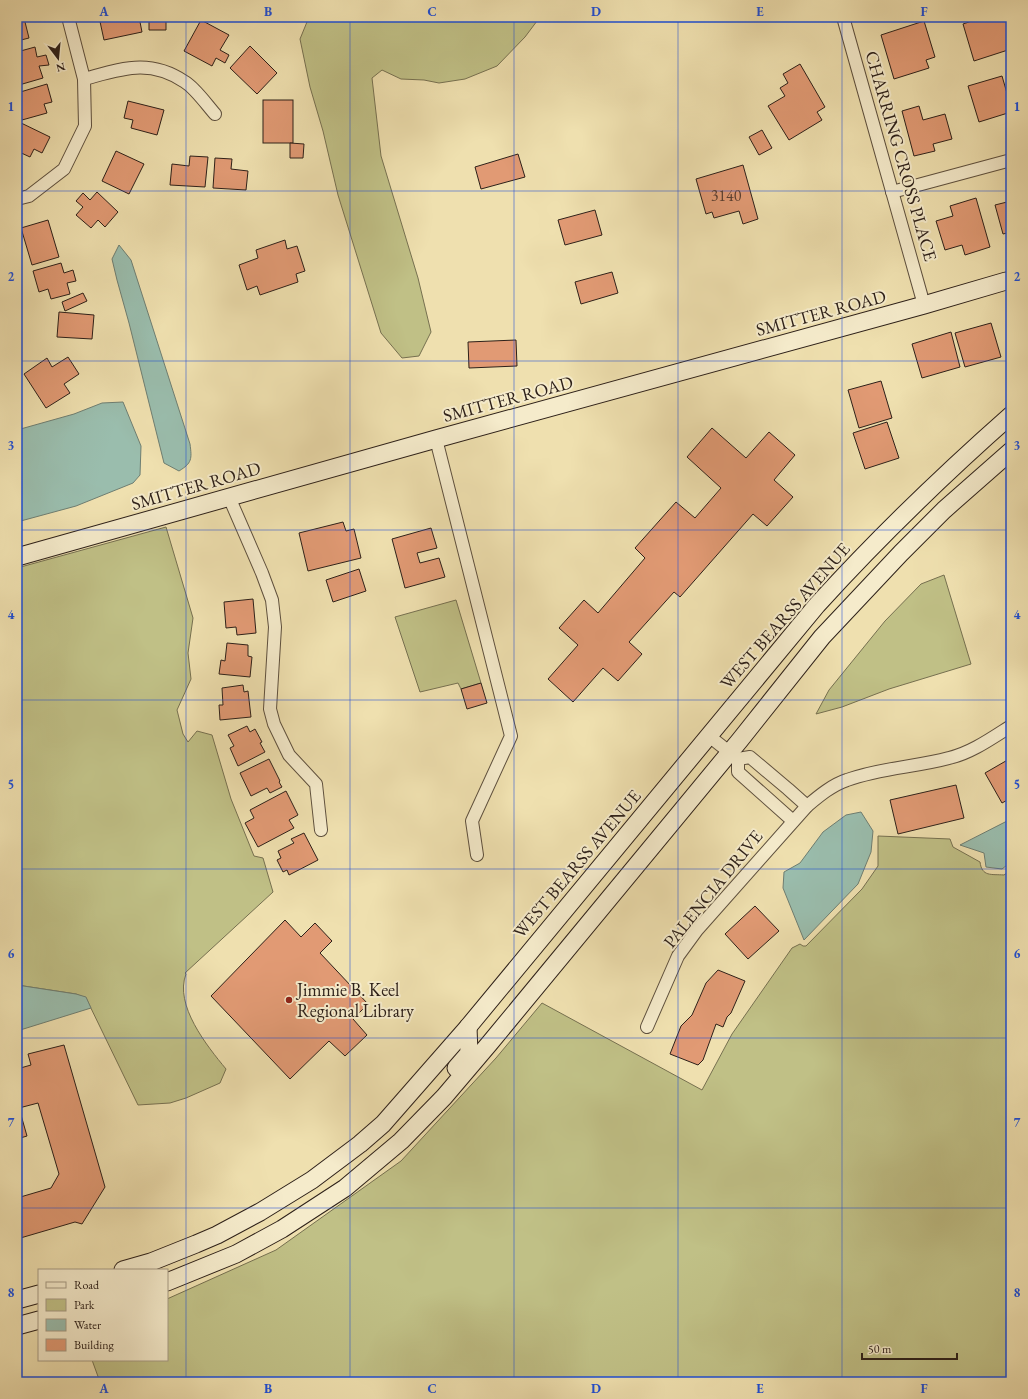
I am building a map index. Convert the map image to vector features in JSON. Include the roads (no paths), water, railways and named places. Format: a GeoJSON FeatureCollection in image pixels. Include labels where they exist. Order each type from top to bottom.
{"type":"FeatureCollection","features":[{"type":"Feature","properties":{"kind":"main road","name":"SMITTER ROAD"},"geometry":{"type":"LineString","coordinates":[[17,557],[436,439],[924,305],[1006,281],[1011,281]]}},
{"type":"Feature","properties":{"kind":"main road","name":"WEST BEARSS AVENUE"},"geometry":{"type":"LineString","coordinates":[[126,1269],[150,1262],[217,1235],[260,1212],[312,1180],[360,1144],[383,1124],[468,1027],[783,645],[846,573],[915,503],[1011,415]]}},
{"type":"Feature","properties":{"kind":"main road"},"geometry":{"type":"LineString","coordinates":[[168,1282],[236,1254],[287,1226],[345,1188],[402,1141],[425,1118],[734,756],[818,642],[856,600],[944,510],[1005,456],[1000,452],[1011,438]]}},
{"type":"Feature","properties":{"kind":"main road"},"geometry":{"type":"LineString","coordinates":[[402,1141],[408,1122],[469,1053],[468,1027]]}},
{"type":"Feature","properties":{"kind":"main road"},"geometry":{"type":"LineString","coordinates":[[17,1300],[38,1294]]}},
{"type":"Feature","properties":{"kind":"main road"},"geometry":{"type":"LineString","coordinates":[[17,1326],[38,1320]]}},
{"type":"Feature","properties":{"kind":"street"},"geometry":{"type":"LineString","coordinates":[[17,199],[29,196],[64,168],[85,126],[84,79],[68,17]]}},
{"type":"Feature","properties":{"kind":"street","name":"CHARRING CROSS PLACE"},"geometry":{"type":"LineString","coordinates":[[843,17],[924,305]]}},
{"type":"Feature","properties":{"kind":"street"},"geometry":{"type":"LineString","coordinates":[[84,79],[130,67],[158,68],[186,82],[215,114]]}},
{"type":"Feature","properties":{"kind":"street"},"geometry":{"type":"LineString","coordinates":[[892,192],[1011,160]]}},
{"type":"Feature","properties":{"kind":"street"},"geometry":{"type":"LineString","coordinates":[[436,439],[511,736],[472,821],[477,855]]}},
{"type":"Feature","properties":{"kind":"street"},"geometry":{"type":"LineString","coordinates":[[229,497],[272,600],[275,628],[270,709],[274,724],[289,755],[316,784],[321,830]]}},
{"type":"Feature","properties":{"kind":"street","name":"PALENCIA DRIVE"},"geometry":{"type":"LineString","coordinates":[[647,1027],[678,956],[697,930],[793,821],[807,806],[825,791],[847,780],[872,773],[960,755],[986,742],[1011,726]]}},
{"type":"Feature","properties":{"kind":"street"},"geometry":{"type":"LineString","coordinates":[[709,736],[734,756],[750,758],[807,806]]}},
{"type":"Feature","properties":{"kind":"street"},"geometry":{"type":"LineString","coordinates":[[734,756],[738,772],[793,821]]}},
{"type":"Feature","properties":{"kind":"water"},"geometry":{"type":"Polygon","coordinates":[[[119,245],[131,260],[190,444],[191,457],[189,463],[179,471],[164,463],[112,259],[119,245]]]}},
{"type":"Feature","properties":{"kind":"water"},"geometry":{"type":"Polygon","coordinates":[[[123,402],[141,446],[140,475],[133,483],[76,506],[17,522],[17,430],[74,414],[102,403],[123,402]]]}},
{"type":"Feature","properties":{"kind":"water"},"geometry":{"type":"Polygon","coordinates":[[[861,812],[873,831],[871,852],[858,884],[804,940],[783,888],[784,872],[800,863],[823,832],[846,815],[861,812]]]}},
{"type":"Feature","properties":{"kind":"water"},"geometry":{"type":"Polygon","coordinates":[[[1011,819],[1011,862],[1002,869],[986,867],[984,853],[960,845],[1011,819]]]}},
{"type":"Feature","properties":{"kind":"water"},"geometry":{"type":"Polygon","coordinates":[[[17,985],[76,994],[86,997],[91,1008],[17,1031],[17,985]]]}},
{"type":"Feature","properties":{"kind":"place","name":"Jimmie B. Keel Regional Library"},"geometry":{"type":"Point","coordinates":[289,1000]}}]}
